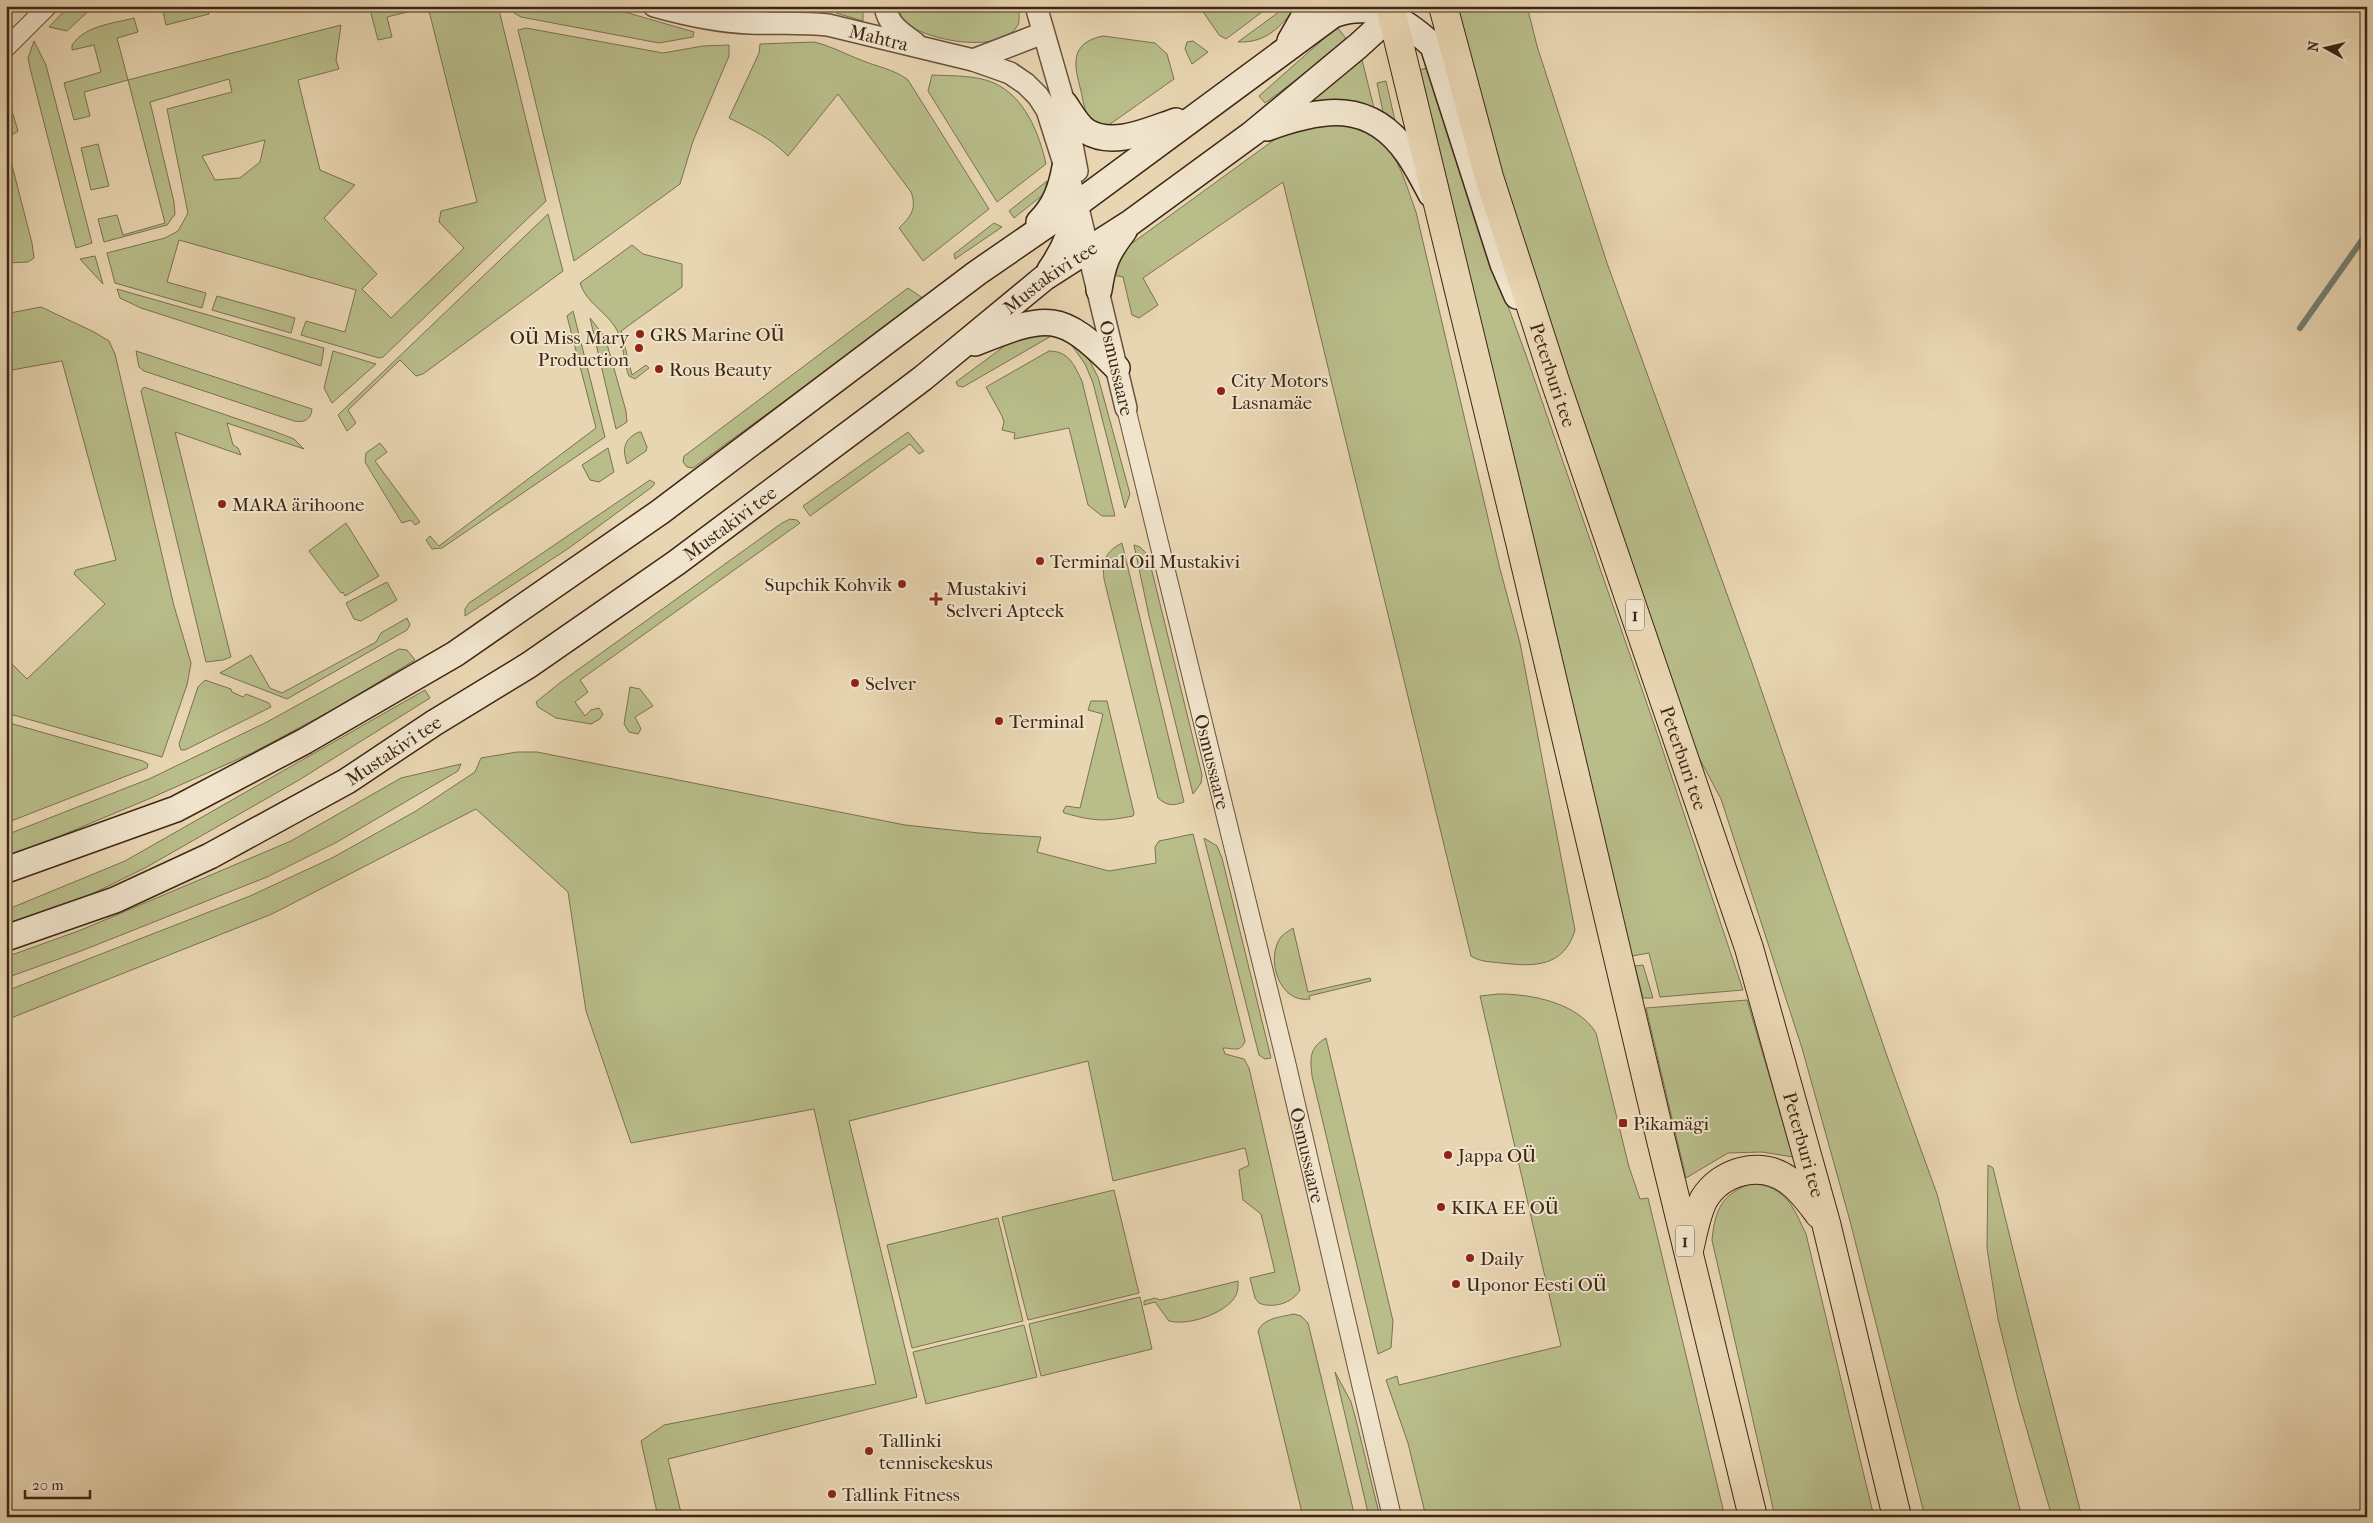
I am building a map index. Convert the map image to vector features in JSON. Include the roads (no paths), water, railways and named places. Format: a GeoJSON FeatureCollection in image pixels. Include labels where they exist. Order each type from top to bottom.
{"type":"FeatureCollection","features":[{"type":"Feature","properties":{"kind":"highway","name":"Peterburi tee"},"geometry":{"type":"LineString","coordinates":[[1443,6],[1489,177],[1555,380],[1749,948],[1826,1223],[1897,1517]]}},
{"type":"Feature","properties":{"kind":"highway","name":"1"},"geometry":{"type":"LineString","coordinates":[[1393,9],[1688,1252],[1753,1517]]}},
{"type":"Feature","properties":{"kind":"highway"},"geometry":{"type":"LineString","coordinates":[[1688,1252],[1704,1200],[1717,1182],[1735,1173],[1773,1172],[1787,1179],[1801,1190],[1826,1223]]}},
{"type":"Feature","properties":{"kind":"main road"},"geometry":{"type":"LineString","coordinates":[[1286,48],[1310,6]]}},
{"type":"Feature","properties":{"kind":"main road"},"geometry":{"type":"LineString","coordinates":[[1044,278],[1064,250],[1073,226],[1083,211],[1116,176],[1286,48],[1333,15],[1345,11],[1393,9],[1433,46],[1503,264],[1555,380]]}},
{"type":"Feature","properties":{"kind":"main road","name":"Mustakivi tee"},"geometry":{"type":"LineString","coordinates":[[6,938],[123,896],[210,856],[347,781],[434,723],[529,665],[659,574],[886,406],[1044,278],[1130,223],[1253,132],[1358,46],[1393,9]]}},
{"type":"Feature","properties":{"kind":"main road"},"geometry":{"type":"LineString","coordinates":[[1064,103],[1084,130],[1097,136],[1114,139],[1145,132],[1200,112]]}},
{"type":"Feature","properties":{"kind":"main road"},"geometry":{"type":"LineString","coordinates":[[1253,132],[1291,119],[1327,112],[1356,113],[1376,123],[1407,153],[1439,208]]}},
{"type":"Feature","properties":{"kind":"main road"},"geometry":{"type":"LineString","coordinates":[[1020,244],[1049,211],[1058,196],[1065,167]]}},
{"type":"Feature","properties":{"kind":"main road"},"geometry":{"type":"LineString","coordinates":[[1083,211],[1107,225],[1130,223]]}},
{"type":"Feature","properties":{"kind":"main road"},"geometry":{"type":"LineString","coordinates":[[6,870],[176,809],[305,741],[426,672],[660,512],[978,273],[1020,244],[1083,211]]}},
{"type":"Feature","properties":{"kind":"main road"},"geometry":{"type":"LineString","coordinates":[[1083,211],[1087,249]]}},
{"type":"Feature","properties":{"kind":"main road"},"geometry":{"type":"LineString","coordinates":[[1099,290],[1102,264],[1109,250],[1130,223]]}},
{"type":"Feature","properties":{"kind":"main road"},"geometry":{"type":"LineString","coordinates":[[956,350],[999,333],[1041,321],[1062,323],[1083,336],[1117,368]]}},
{"type":"Feature","properties":{"kind":"main road"},"geometry":{"type":"LineString","coordinates":[[6,885],[35,860]]}},
{"type":"Feature","properties":{"kind":"street"},"geometry":{"type":"LineString","coordinates":[[6,48],[48,6]]}},
{"type":"Feature","properties":{"kind":"street","name":"Mahtra"},"geometry":{"type":"LineString","coordinates":[[654,6],[684,15],[718,20],[828,25],[973,60],[1010,73],[1038,96],[1047,110],[1065,167],[1083,211]]}},
{"type":"Feature","properties":{"kind":"street"},"geometry":{"type":"LineString","coordinates":[[718,20],[759,6]]}},
{"type":"Feature","properties":{"kind":"street"},"geometry":{"type":"LineString","coordinates":[[885,6],[886,14],[893,28],[924,49]]}},
{"type":"Feature","properties":{"kind":"street"},"geometry":{"type":"LineString","coordinates":[[1036,6],[1064,103],[1077,165],[1083,211]]}},
{"type":"Feature","properties":{"kind":"street"},"geometry":{"type":"LineString","coordinates":[[973,60],[1043,32]]}},
{"type":"Feature","properties":{"kind":"street","name":"Osmussaare"},"geometry":{"type":"LineString","coordinates":[[1087,249],[1099,290],[1126,408],[1286,1062],[1392,1517]]}},
{"type":"Feature","properties":{"kind":"waterway"},"geometry":{"type":"LineString","coordinates":[[2300,328],[2367,233]]}},
{"type":"Feature","properties":{"kind":"place","name":"GRS Marine OÜ"},"geometry":{"type":"Point","coordinates":[640,334]}},
{"type":"Feature","properties":{"kind":"place","name":"OÜ Miss Mary Production"},"geometry":{"type":"Point","coordinates":[639,348]}},
{"type":"Feature","properties":{"kind":"place","name":"Rous Beauty"},"geometry":{"type":"Point","coordinates":[659,369]}},
{"type":"Feature","properties":{"kind":"place","name":"City Motors Lasnamäe"},"geometry":{"type":"Point","coordinates":[1221,391]}},
{"type":"Feature","properties":{"kind":"place","name":"MARA ärihoone"},"geometry":{"type":"Point","coordinates":[222,504]}},
{"type":"Feature","properties":{"kind":"place","name":"Terminal Oil Mustakivi"},"geometry":{"type":"Point","coordinates":[1040,561]}},
{"type":"Feature","properties":{"kind":"place","name":"Supchik Kohvik"},"geometry":{"type":"Point","coordinates":[902,584]}},
{"type":"Feature","properties":{"kind":"place","name":"Mustakivi Selveri Apteek"},"geometry":{"type":"Point","coordinates":[936,599]}},
{"type":"Feature","properties":{"kind":"place","name":"Selver"},"geometry":{"type":"Point","coordinates":[855,683]}},
{"type":"Feature","properties":{"kind":"place","name":"Terminal"},"geometry":{"type":"Point","coordinates":[999,721]}},
{"type":"Feature","properties":{"kind":"place","name":"Pikamägi"},"geometry":{"type":"Point","coordinates":[1623,1123]}},
{"type":"Feature","properties":{"kind":"place","name":"Jappa OÜ"},"geometry":{"type":"Point","coordinates":[1448,1155]}},
{"type":"Feature","properties":{"kind":"place","name":"KIKA EE OÜ"},"geometry":{"type":"Point","coordinates":[1441,1207]}},
{"type":"Feature","properties":{"kind":"place","name":"Daily"},"geometry":{"type":"Point","coordinates":[1470,1258]}},
{"type":"Feature","properties":{"kind":"place","name":"Uponor Eesti OÜ"},"geometry":{"type":"Point","coordinates":[1456,1284]}},
{"type":"Feature","properties":{"kind":"place","name":"Tallinki tennisekeskus"},"geometry":{"type":"Point","coordinates":[869,1451]}},
{"type":"Feature","properties":{"kind":"place","name":"Tallink Fitness"},"geometry":{"type":"Point","coordinates":[832,1494]}}]}
